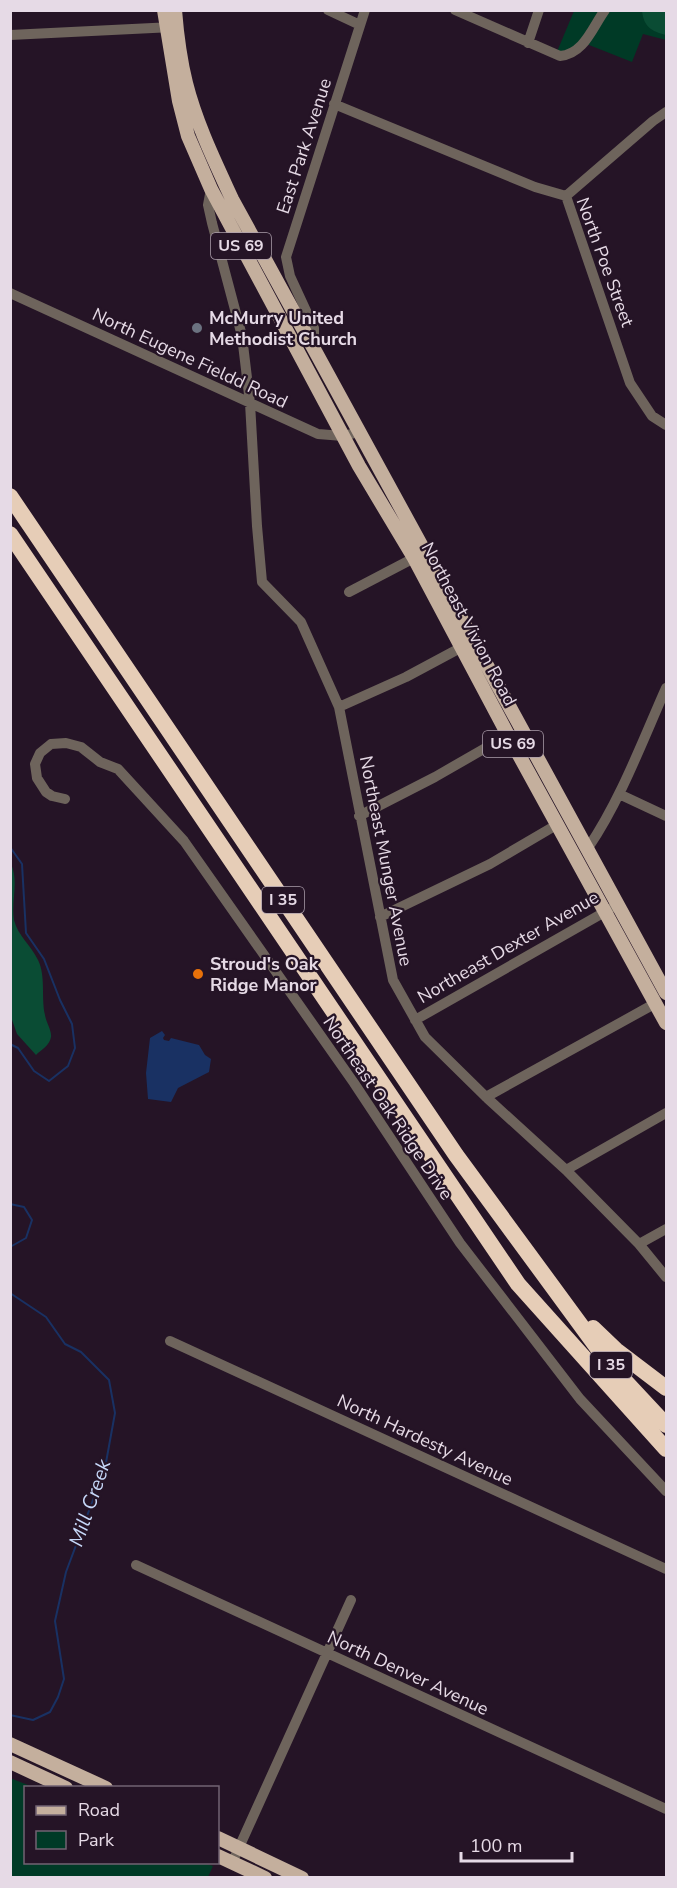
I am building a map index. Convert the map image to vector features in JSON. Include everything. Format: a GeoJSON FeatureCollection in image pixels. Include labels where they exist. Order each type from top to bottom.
{"type":"FeatureCollection","features":[{"type":"Feature","properties":{"kind":"highway","name":"I 35"},"geometry":{"type":"LineString","coordinates":[[10,496],[456,1155],[610,1365],[666,1425]]}},
{"type":"Feature","properties":{"kind":"highway","name":"I 35"},"geometry":{"type":"LineString","coordinates":[[10,534],[518,1284],[666,1449]]}},
{"type":"Feature","properties":{"kind":"highway"},"geometry":{"type":"LineString","coordinates":[[562,1300],[616,1350],[666,1388]]}},
{"type":"Feature","properties":{"kind":"main road","name":"US 69"},"geometry":{"type":"LineString","coordinates":[[164,10],[171,27],[186,85],[213,157],[232,199],[359,432]]}},
{"type":"Feature","properties":{"kind":"main road","name":"US 69"},"geometry":{"type":"LineString","coordinates":[[175,10],[171,27],[178,101],[188,136],[211,189],[343,436]]}},
{"type":"Feature","properties":{"kind":"main road","name":"Northeast Vivion Road"},"geometry":{"type":"LineString","coordinates":[[359,432],[618,904],[661,998],[666,1023]]}},
{"type":"Feature","properties":{"kind":"main road","name":"Northeast Vivion Road"},"geometry":{"type":"LineString","coordinates":[[343,436],[414,558],[605,912],[661,998]]}},
{"type":"Feature","properties":{"kind":"main road"},"geometry":{"type":"LineString","coordinates":[[10,1744],[102,1786]]}},
{"type":"Feature","properties":{"kind":"main road"},"geometry":{"type":"LineString","coordinates":[[10,1762],[62,1786]]}},
{"type":"Feature","properties":{"kind":"main road"},"geometry":{"type":"LineString","coordinates":[[219,1838],[302,1878]]}},
{"type":"Feature","properties":{"kind":"main road"},"geometry":{"type":"LineString","coordinates":[[219,1856],[265,1878]]}},
{"type":"Feature","properties":{"kind":"street"},"geometry":{"type":"LineString","coordinates":[[328,10],[360,25]]}},
{"type":"Feature","properties":{"kind":"street","name":"East Park Avenue"},"geometry":{"type":"LineString","coordinates":[[314,348],[315,328],[288,272],[287,252],[365,10]]}},
{"type":"Feature","properties":{"kind":"street"},"geometry":{"type":"LineString","coordinates":[[455,10],[560,56],[570,55],[578,50],[605,10]]}},
{"type":"Feature","properties":{"kind":"street"},"geometry":{"type":"LineString","coordinates":[[528,43],[538,10]]}},
{"type":"Feature","properties":{"kind":"street"},"geometry":{"type":"LineString","coordinates":[[10,35],[171,27]]}},
{"type":"Feature","properties":{"kind":"street","name":"North Poe Street"},"geometry":{"type":"LineString","coordinates":[[334,104],[535,187],[566,196],[630,383],[637,397],[652,416],[666,425]]}},
{"type":"Feature","properties":{"kind":"street"},"geometry":{"type":"LineString","coordinates":[[566,196],[666,112]]}},
{"type":"Feature","properties":{"kind":"street","name":"Northeast Munger Avenue"},"geometry":{"type":"LineString","coordinates":[[211,189],[208,205],[242,336],[250,403],[256,526],[262,582],[301,622],[339,707],[393,980],[425,1037],[566,1170],[639,1244],[666,1276]]}},
{"type":"Feature","properties":{"kind":"street","name":"North Eugene Fieldd Road"},"geometry":{"type":"LineString","coordinates":[[10,293],[318,435],[343,436],[359,432]]}},
{"type":"Feature","properties":{"kind":"street"},"geometry":{"type":"LineString","coordinates":[[349,592],[414,558]]}},
{"type":"Feature","properties":{"kind":"street"},"geometry":{"type":"LineString","coordinates":[[339,707],[406,677],[462,647]]}},
{"type":"Feature","properties":{"kind":"street"},"geometry":{"type":"LineString","coordinates":[[588,848],[606,821],[663,705],[666,688]]}},
{"type":"Feature","properties":{"kind":"street"},"geometry":{"type":"LineString","coordinates":[[359,816],[435,777],[508,735]]}},
{"type":"Feature","properties":{"kind":"street","name":"Northeast Oak Ridge Drive"},"geometry":{"type":"LineString","coordinates":[[65,799],[46,792],[38,778],[35,764],[40,753],[51,744],[66,742],[81,747],[100,762],[118,769],[184,841],[354,1083],[460,1243],[580,1399],[666,1491]]}},
{"type":"Feature","properties":{"kind":"street"},"geometry":{"type":"LineString","coordinates":[[619,794],[666,816]]}},
{"type":"Feature","properties":{"kind":"street"},"geometry":{"type":"LineString","coordinates":[[380,917],[490,864],[558,824]]}},
{"type":"Feature","properties":{"kind":"street","name":"Northeast Dexter Avenue"},"geometry":{"type":"LineString","coordinates":[[414,1020],[618,904]]}},
{"type":"Feature","properties":{"kind":"street"},"geometry":{"type":"LineString","coordinates":[[486,1096],[661,998]]}},
{"type":"Feature","properties":{"kind":"street"},"geometry":{"type":"LineString","coordinates":[[566,1170],[666,1113]]}},
{"type":"Feature","properties":{"kind":"street"},"geometry":{"type":"LineString","coordinates":[[639,1244],[666,1229]]}},
{"type":"Feature","properties":{"kind":"street","name":"North Hardesty Avenue"},"geometry":{"type":"LineString","coordinates":[[170,1341],[666,1569]]}},
{"type":"Feature","properties":{"kind":"street","name":"North Denver Avenue"},"geometry":{"type":"LineString","coordinates":[[136,1565],[666,1809]]}},
{"type":"Feature","properties":{"kind":"street"},"geometry":{"type":"LineString","coordinates":[[232,1863],[351,1600]]}},
{"type":"Feature","properties":{"kind":"green space"},"geometry":{"type":"Polygon","coordinates":[[[574,11],[666,11],[666,40],[643,34],[632,62],[584,43],[556,54],[574,11]]]}},
{"type":"Feature","properties":{"kind":"green space"},"geometry":{"type":"Polygon","coordinates":[[[642,11],[666,11],[666,35],[649,28],[644,21],[642,11]]]}},
{"type":"Feature","properties":{"kind":"green space"},"geometry":{"type":"Polygon","coordinates":[[[11,864],[15,884],[14,920],[18,931],[40,966],[44,1008],[51,1035],[49,1042],[36,1055],[17,1034],[11,1017],[11,864]]]}},
{"type":"Feature","properties":{"kind":"green space"},"geometry":{"type":"Polygon","coordinates":[[[10,1778],[30,1786],[24,1786],[24,1864],[206,1864],[213,1866],[208,1877],[11,1877],[10,1778]]]}},
{"type":"Feature","properties":{"kind":"water"},"geometry":{"type":"Polygon","coordinates":[[[162,1031],[165,1035],[164,1040],[169,1041],[171,1038],[199,1045],[205,1055],[211,1059],[209,1072],[178,1088],[171,1102],[148,1099],[146,1073],[150,1038],[162,1031]]]}},
{"type":"Feature","properties":{"kind":"waterway","name":"Mill Creek"},"geometry":{"type":"LineString","coordinates":[[10,847],[22,864],[26,933],[44,959],[72,1024],[75,1048],[68,1066],[49,1081],[34,1071],[18,1048],[10,1044]]}},
{"type":"Feature","properties":{"kind":"waterway","name":"Mill Creek"},"geometry":{"type":"LineString","coordinates":[[10,1204],[24,1207],[32,1220],[26,1238],[10,1247]]}},
{"type":"Feature","properties":{"kind":"waterway","name":"Mill Creek"},"geometry":{"type":"LineString","coordinates":[[10,1293],[46,1317],[65,1344],[81,1352],[109,1380],[115,1413],[105,1468],[66,1572],[55,1621],[64,1679],[58,1697],[50,1712],[33,1720],[10,1715]]}},
{"type":"Feature","properties":{"kind":"place","name":"McMurry United Methodist Church"},"geometry":{"type":"Point","coordinates":[197,328]}},
{"type":"Feature","properties":{"kind":"place","name":"Stroud's Oak Ridge Manor"},"geometry":{"type":"Point","coordinates":[198,974]}}]}
